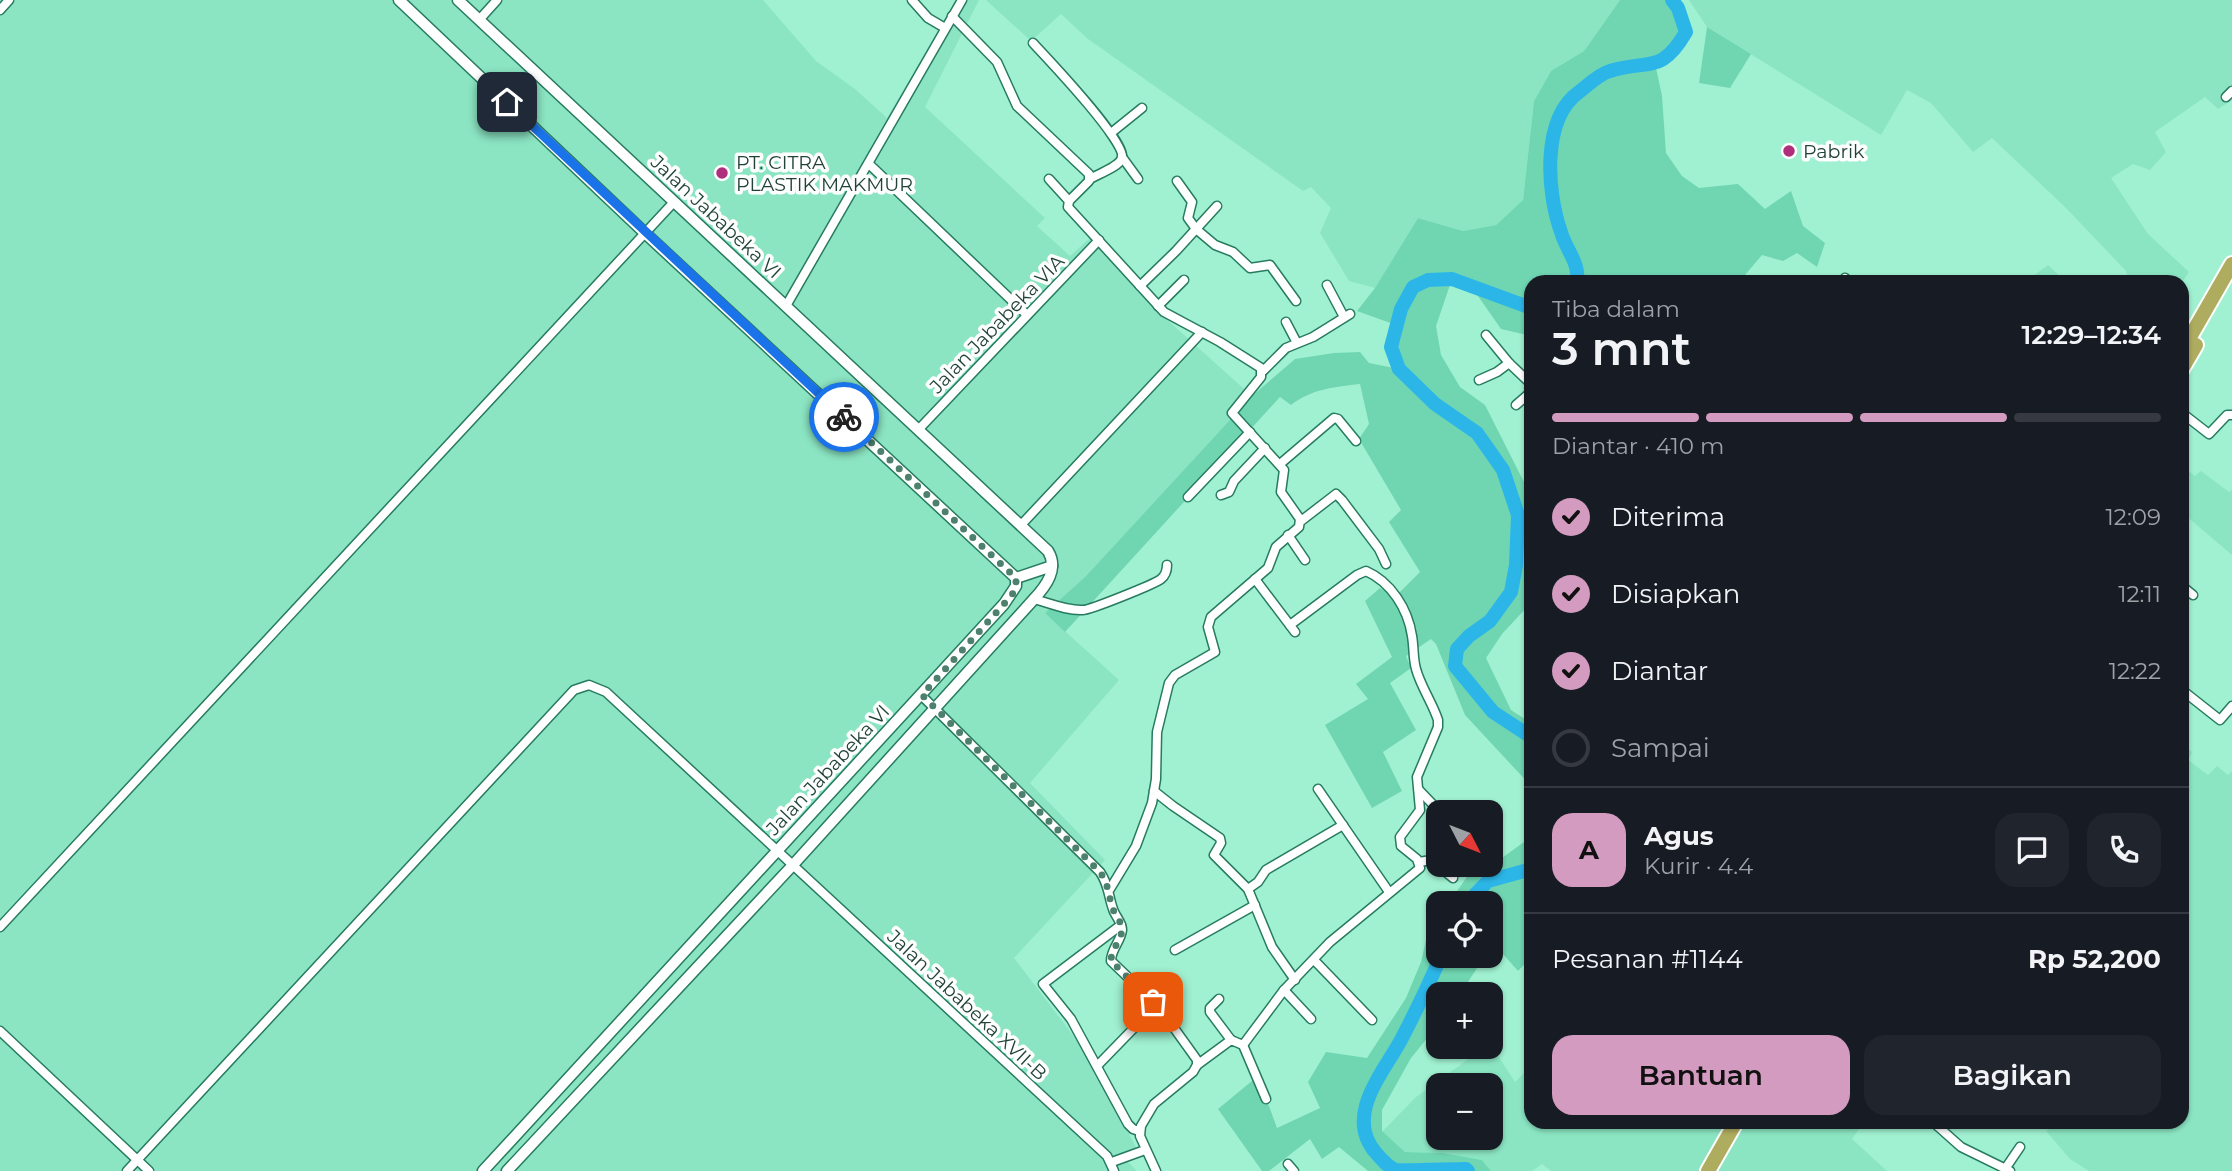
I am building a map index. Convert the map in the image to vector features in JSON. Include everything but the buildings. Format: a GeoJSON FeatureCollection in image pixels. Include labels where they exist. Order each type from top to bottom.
{"type":"FeatureCollection","features":[{"type":"Feature","properties":{"kind":"highway"},"geometry":{"type":"LineString","coordinates":[[2189,345],[2232,264]]}},
{"type":"Feature","properties":{"kind":"highway"},"geometry":{"type":"LineString","coordinates":[[2189,347],[2232,283]]}},
{"type":"Feature","properties":{"kind":"highway"},"geometry":{"type":"LineString","coordinates":[[1707,1171],[1732,1129]]}},
{"type":"Feature","properties":{"kind":"highway"},"geometry":{"type":"LineString","coordinates":[[1717,1171],[1742,1129]]}},
{"type":"Feature","properties":{"kind":"street"},"geometry":{"type":"LineString","coordinates":[[0,10],[9,0]]}},
{"type":"Feature","properties":{"kind":"street"},"geometry":{"type":"LineString","coordinates":[[399,0],[1016,578],[1052,566]]}},
{"type":"Feature","properties":{"kind":"street","name":"Jalan Jababeka VI"},"geometry":{"type":"LineString","coordinates":[[458,0],[671,205],[786,306],[1021,526],[1051,555],[1052,566],[1047,582],[1034,600],[792,866],[507,1171]]}},
{"type":"Feature","properties":{"kind":"street"},"geometry":{"type":"LineString","coordinates":[[479,20],[497,0]]}},
{"type":"Feature","properties":{"kind":"street"},"geometry":{"type":"LineString","coordinates":[[912,0],[928,18],[945,28]]}},
{"type":"Feature","properties":{"kind":"street"},"geometry":{"type":"LineString","coordinates":[[786,306],[962,0]]}},
{"type":"Feature","properties":{"kind":"street"},"geometry":{"type":"LineString","coordinates":[[952,16],[997,62],[1017,106],[1061,145],[1089,174],[1090,179]]}},
{"type":"Feature","properties":{"kind":"street"},"geometry":{"type":"LineString","coordinates":[[1033,43],[1111,133],[1122,157],[1138,179]]}},
{"type":"Feature","properties":{"kind":"street"},"geometry":{"type":"LineString","coordinates":[[1111,133],[1142,108]]}},
{"type":"Feature","properties":{"kind":"street"},"geometry":{"type":"LineString","coordinates":[[1122,157],[1117,164],[1090,179],[1069,201],[1068,206],[1158,306],[1263,371]]}},
{"type":"Feature","properties":{"kind":"street"},"geometry":{"type":"LineString","coordinates":[[869,164],[1027,315]]}},
{"type":"Feature","properties":{"kind":"street"},"geometry":{"type":"LineString","coordinates":[[1049,179],[1069,201]]}},
{"type":"Feature","properties":{"kind":"street"},"geometry":{"type":"LineString","coordinates":[[1177,181],[1190,198],[1192,205],[1188,218],[1196,229],[1219,248],[1233,252],[1250,268],[1267,265],[1273,268],[1296,301]]}},
{"type":"Feature","properties":{"kind":"street"},"geometry":{"type":"LineString","coordinates":[[0,927],[671,205]]}},
{"type":"Feature","properties":{"kind":"street"},"geometry":{"type":"LineString","coordinates":[[1140,286],[1217,206]]}},
{"type":"Feature","properties":{"kind":"street","name":"Jalan Jababeka VIA"},"geometry":{"type":"LineString","coordinates":[[919,429],[1099,240]]}},
{"type":"Feature","properties":{"kind":"street"},"geometry":{"type":"LineString","coordinates":[[1158,306],[1184,280]]}},
{"type":"Feature","properties":{"kind":"street"},"geometry":{"type":"LineString","coordinates":[[1301,522],[1281,492],[1285,473],[1280,464],[1234,417],[1233,410],[1263,371],[1282,352],[1313,337],[1347,315],[1327,285]]}},
{"type":"Feature","properties":{"kind":"street"},"geometry":{"type":"LineString","coordinates":[[1286,321],[1297,343]]}},
{"type":"Feature","properties":{"kind":"street"},"geometry":{"type":"LineString","coordinates":[[1021,526],[1202,332]]}},
{"type":"Feature","properties":{"kind":"street"},"geometry":{"type":"LineString","coordinates":[[1486,335],[1524,377]]}},
{"type":"Feature","properties":{"kind":"street"},"geometry":{"type":"LineString","coordinates":[[1479,380],[1509,363]]}},
{"type":"Feature","properties":{"kind":"street"},"geometry":{"type":"LineString","coordinates":[[1516,405],[1524,398]]}},
{"type":"Feature","properties":{"kind":"street"},"geometry":{"type":"LineString","coordinates":[[2189,419],[2208,434],[2227,415],[2232,415]]}},
{"type":"Feature","properties":{"kind":"street"},"geometry":{"type":"LineString","coordinates":[[1280,464],[1334,418],[1338,419],[1356,441]]}},
{"type":"Feature","properties":{"kind":"street"},"geometry":{"type":"LineString","coordinates":[[1188,497],[1249,431]]}},
{"type":"Feature","properties":{"kind":"street"},"geometry":{"type":"LineString","coordinates":[[1221,495],[1229,492],[1234,481],[1265,448]]}},
{"type":"Feature","properties":{"kind":"street"},"geometry":{"type":"LineString","coordinates":[[1110,890],[1136,846],[1154,791],[1156,741],[1168,683],[1175,675],[1212,655],[1215,648],[1208,627],[1214,612],[1270,565],[1274,550],[1301,522],[1336,494],[1379,549],[1386,564]]}},
{"type":"Feature","properties":{"kind":"street"},"geometry":{"type":"LineString","coordinates":[[1288,535],[1305,560]]}},
{"type":"Feature","properties":{"kind":"street"},"geometry":{"type":"LineString","coordinates":[[1034,600],[1089,610],[1163,579],[1167,573],[1167,565]]}},
{"type":"Feature","properties":{"kind":"street"},"geometry":{"type":"LineString","coordinates":[[1243,1045],[1284,990],[1340,932],[1420,868],[1419,862],[1401,846],[1400,837],[1420,810],[1417,777],[1437,727],[1437,720],[1416,671],[1411,626],[1398,598],[1377,578],[1366,572],[1357,575],[1292,628],[1255,579]]}},
{"type":"Feature","properties":{"kind":"street","name":"Jalan Jababeka VI"},"geometry":{"type":"LineString","coordinates":[[483,1171],[1012,595],[1016,578]]}},
{"type":"Feature","properties":{"kind":"street"},"geometry":{"type":"LineString","coordinates":[[2189,592],[2193,595]]}},
{"type":"Feature","properties":{"kind":"street","name":"Jalan Jababeka XVII-B"},"geometry":{"type":"LineString","coordinates":[[127,1171],[574,690],[589,685],[606,692],[1113,1166]]}},
{"type":"Feature","properties":{"kind":"street"},"geometry":{"type":"LineString","coordinates":[[922,695],[1105,879],[1110,890],[1112,907],[1121,925],[1111,961],[1159,1007],[1197,1060],[1197,1065]]}},
{"type":"Feature","properties":{"kind":"street"},"geometry":{"type":"LineString","coordinates":[[2189,696],[2220,720],[2232,706]]}},
{"type":"Feature","properties":{"kind":"street"},"geometry":{"type":"LineString","coordinates":[[1318,789],[1389,892]]}},
{"type":"Feature","properties":{"kind":"street"},"geometry":{"type":"LineString","coordinates":[[1419,790],[1429,800]]}},
{"type":"Feature","properties":{"kind":"street"},"geometry":{"type":"LineString","coordinates":[[1154,791],[1220,838],[1221,842],[1214,855],[1248,889],[1272,947],[1295,980]]}},
{"type":"Feature","properties":{"kind":"street"},"geometry":{"type":"LineString","coordinates":[[1248,889],[1266,870],[1343,825]]}},
{"type":"Feature","properties":{"kind":"street"},"geometry":{"type":"LineString","coordinates":[[1419,862],[1431,860],[1453,878]]}},
{"type":"Feature","properties":{"kind":"street"},"geometry":{"type":"LineString","coordinates":[[1175,950],[1255,905]]}},
{"type":"Feature","properties":{"kind":"street"},"geometry":{"type":"LineString","coordinates":[[1121,925],[1043,984],[1067,1012],[1128,1124],[1139,1131]]}},
{"type":"Feature","properties":{"kind":"street"},"geometry":{"type":"LineString","coordinates":[[1314,960],[1372,1020]]}},
{"type":"Feature","properties":{"kind":"street"},"geometry":{"type":"LineString","coordinates":[[1284,990],[1311,1019]]}},
{"type":"Feature","properties":{"kind":"street"},"geometry":{"type":"LineString","coordinates":[[1219,999],[1209,1012],[1231,1040],[1243,1045],[1266,1099]]}},
{"type":"Feature","properties":{"kind":"street"},"geometry":{"type":"LineString","coordinates":[[1097,1066],[1159,1007]]}},
{"type":"Feature","properties":{"kind":"street"},"geometry":{"type":"LineString","coordinates":[[0,1031],[149,1171]]}},
{"type":"Feature","properties":{"kind":"street"},"geometry":{"type":"LineString","coordinates":[[1156,1171],[1139,1131],[1146,1115],[1154,1104],[1193,1072],[1197,1065],[1231,1040]]}},
{"type":"Feature","properties":{"kind":"street"},"geometry":{"type":"LineString","coordinates":[[1941,1129],[1961,1147],[2007,1170],[2020,1147]]}},
{"type":"Feature","properties":{"kind":"street"},"geometry":{"type":"LineString","coordinates":[[1113,1166],[1145,1150]]}},
{"type":"Feature","properties":{"kind":"shaded area"},"geometry":{"type":"Polygon","coordinates":[[[0,0],[763,0],[816,61],[855,89],[887,118],[956,0],[979,0],[925,107],[1045,218],[1037,226],[1070,256],[1091,237],[1154,308],[1252,396],[1086,576],[1045,613],[1119,680],[1030,783],[1105,860],[1014,958],[1086,1052],[1138,1151],[1127,1161],[1137,1171],[0,1171],[0,0]]]}},
{"type":"Feature","properties":{"kind":"shaded area"},"geometry":{"type":"Polygon","coordinates":[[[986,0],[1620,0],[1584,51],[1551,71],[1534,101],[1523,200],[1496,225],[1463,231],[1418,218],[1375,288],[1349,281],[1320,233],[1331,208],[1311,187],[1303,191],[1088,39],[1061,14],[1031,41],[986,0]]]}},
{"type":"Feature","properties":{"kind":"shaded area"},"geometry":{"type":"Polygon","coordinates":[[[1620,0],[1672,0],[1678,8],[1686,32],[1674,53],[1655,63],[1662,96],[1666,153],[1682,176],[1699,188],[1738,184],[1765,209],[1791,191],[1803,226],[1825,243],[1817,267],[1797,253],[1783,261],[1762,255],[1745,275],[1524,275],[1524,334],[1501,329],[1471,286],[1452,279],[1436,326],[1441,355],[1460,387],[1485,405],[1524,482],[1524,610],[1502,634],[1486,658],[1511,710],[1524,718],[1524,778],[1465,715],[1436,644],[1431,639],[1406,656],[1411,668],[1390,683],[1416,730],[1383,752],[1402,791],[1372,808],[1325,725],[1368,699],[1356,684],[1392,657],[1365,601],[1380,588],[1395,597],[1420,572],[1389,522],[1401,510],[1359,439],[1369,424],[1360,384],[1315,392],[1291,405],[1280,397],[1065,632],[1045,613],[1086,576],[1252,396],[1295,359],[1360,352],[1369,363],[1399,369],[1391,347],[1396,325],[1357,311],[1375,288],[1418,218],[1463,231],[1496,225],[1523,200],[1534,101],[1551,71],[1584,51],[1620,0]]]}},
{"type":"Feature","properties":{"kind":"shaded area"},"geometry":{"type":"Polygon","coordinates":[[[1689,0],[2232,0],[2232,100],[2218,109],[2205,97],[2155,132],[2166,152],[2150,170],[2133,164],[2111,178],[2148,234],[2189,272],[2187,275],[2127,275],[2067,209],[1992,138],[1973,152],[1931,103],[1907,90],[1881,135],[1707,27],[1689,0]]]}},
{"type":"Feature","properties":{"kind":"shaded area"},"geometry":{"type":"Polygon","coordinates":[[[1707,27],[1751,54],[1730,88],[1699,83],[1707,27]]]}},
{"type":"Feature","properties":{"kind":"shaded area"},"geometry":{"type":"Polygon","coordinates":[[[2048,265],[2059,275],[2034,275],[2048,265]]]}},
{"type":"Feature","properties":{"kind":"shaded area"},"geometry":{"type":"Polygon","coordinates":[[[2189,471],[2195,476],[2201,471],[2229,492],[2232,490],[2232,555],[2189,518],[2189,471]]]}},
{"type":"Feature","properties":{"kind":"shaded area"},"geometry":{"type":"Polygon","coordinates":[[[2189,761],[2208,775],[2217,766],[2228,775],[2232,771],[2232,1171],[2089,1171],[2070,1159],[2046,1131],[2189,1129],[2189,761]]]}},
{"type":"Feature","properties":{"kind":"shaded area"},"geometry":{"type":"Polygon","coordinates":[[[1524,842],[1524,965],[1518,971],[1503,954],[1503,891],[1457,891],[1467,877],[1503,877],[1503,857],[1524,842]]]}},
{"type":"Feature","properties":{"kind":"shaded area"},"geometry":{"type":"Polygon","coordinates":[[[1426,940],[1426,968],[1477,968],[1468,982],[1426,982],[1426,1040],[1411,1058],[1382,1110],[1382,1131],[1405,1152],[1443,1153],[1482,1160],[1491,1171],[1368,1171],[1339,1147],[1322,1159],[1310,1139],[1269,1171],[1262,1171],[1218,1109],[1258,1076],[1277,1128],[1320,1108],[1308,1082],[1326,1052],[1367,1058],[1406,998],[1421,962],[1426,940]]]}},
{"type":"Feature","properties":{"kind":"shaded area"},"geometry":{"type":"Polygon","coordinates":[[[1468,1059],[1500,1059],[1515,1082],[1524,1073],[1524,1129],[1859,1129],[1852,1139],[1887,1171],[1551,1171],[1542,1164],[1532,1171],[1491,1171],[1482,1160],[1443,1153],[1405,1152],[1382,1132],[1426,1090],[1426,1150],[1503,1150],[1503,1073],[1449,1073],[1468,1059]]]}},
{"type":"Feature","properties":{"kind":"waterway"},"geometry":{"type":"LineString","coordinates":[[1577,275],[1575,263],[1563,239],[1553,197],[1551,158],[1558,120],[1567,104],[1602,75],[1653,63],[1669,55],[1686,32],[1678,8],[1672,0]]}},
{"type":"Feature","properties":{"kind":"waterway"},"geometry":{"type":"LineString","coordinates":[[1524,305],[1452,279],[1428,280],[1413,287],[1401,309],[1391,347],[1399,369],[1435,404],[1477,433],[1503,470],[1518,515],[1516,565],[1511,592],[1490,621],[1469,636],[1457,649],[1455,666],[1493,712],[1524,732]]}},
{"type":"Feature","properties":{"kind":"waterway"},"geometry":{"type":"LineString","coordinates":[[1478,891],[1488,881],[1524,871]]}},
{"type":"Feature","properties":{"kind":"waterway"},"geometry":{"type":"LineString","coordinates":[[1435,968],[1402,1038],[1370,1094],[1364,1124],[1367,1139],[1376,1153],[1393,1169],[1468,1171]]}},
{"type":"Feature","properties":{"kind":"way so far"},"geometry":{"type":"LineString","coordinates":[[844,417],[1016,578],[1012,595],[922,695],[1100,872],[1108,884],[1112,907],[1122,929],[1111,954],[1111,961],[1115,968],[1153,1002]]}},
{"type":"Feature","properties":{"kind":"place","name":"Pabrik"},"geometry":{"type":"Point","coordinates":[1789,151]}},
{"type":"Feature","properties":{"kind":"place","name":"PT. CITRA PLASTIK MAKMUR"},"geometry":{"type":"Point","coordinates":[722,173]}},
{"type":"Feature","properties":{"kind":"route"},"geometry":{"type":"LineString","coordinates":[[507,102],[844,417]]}}]}
